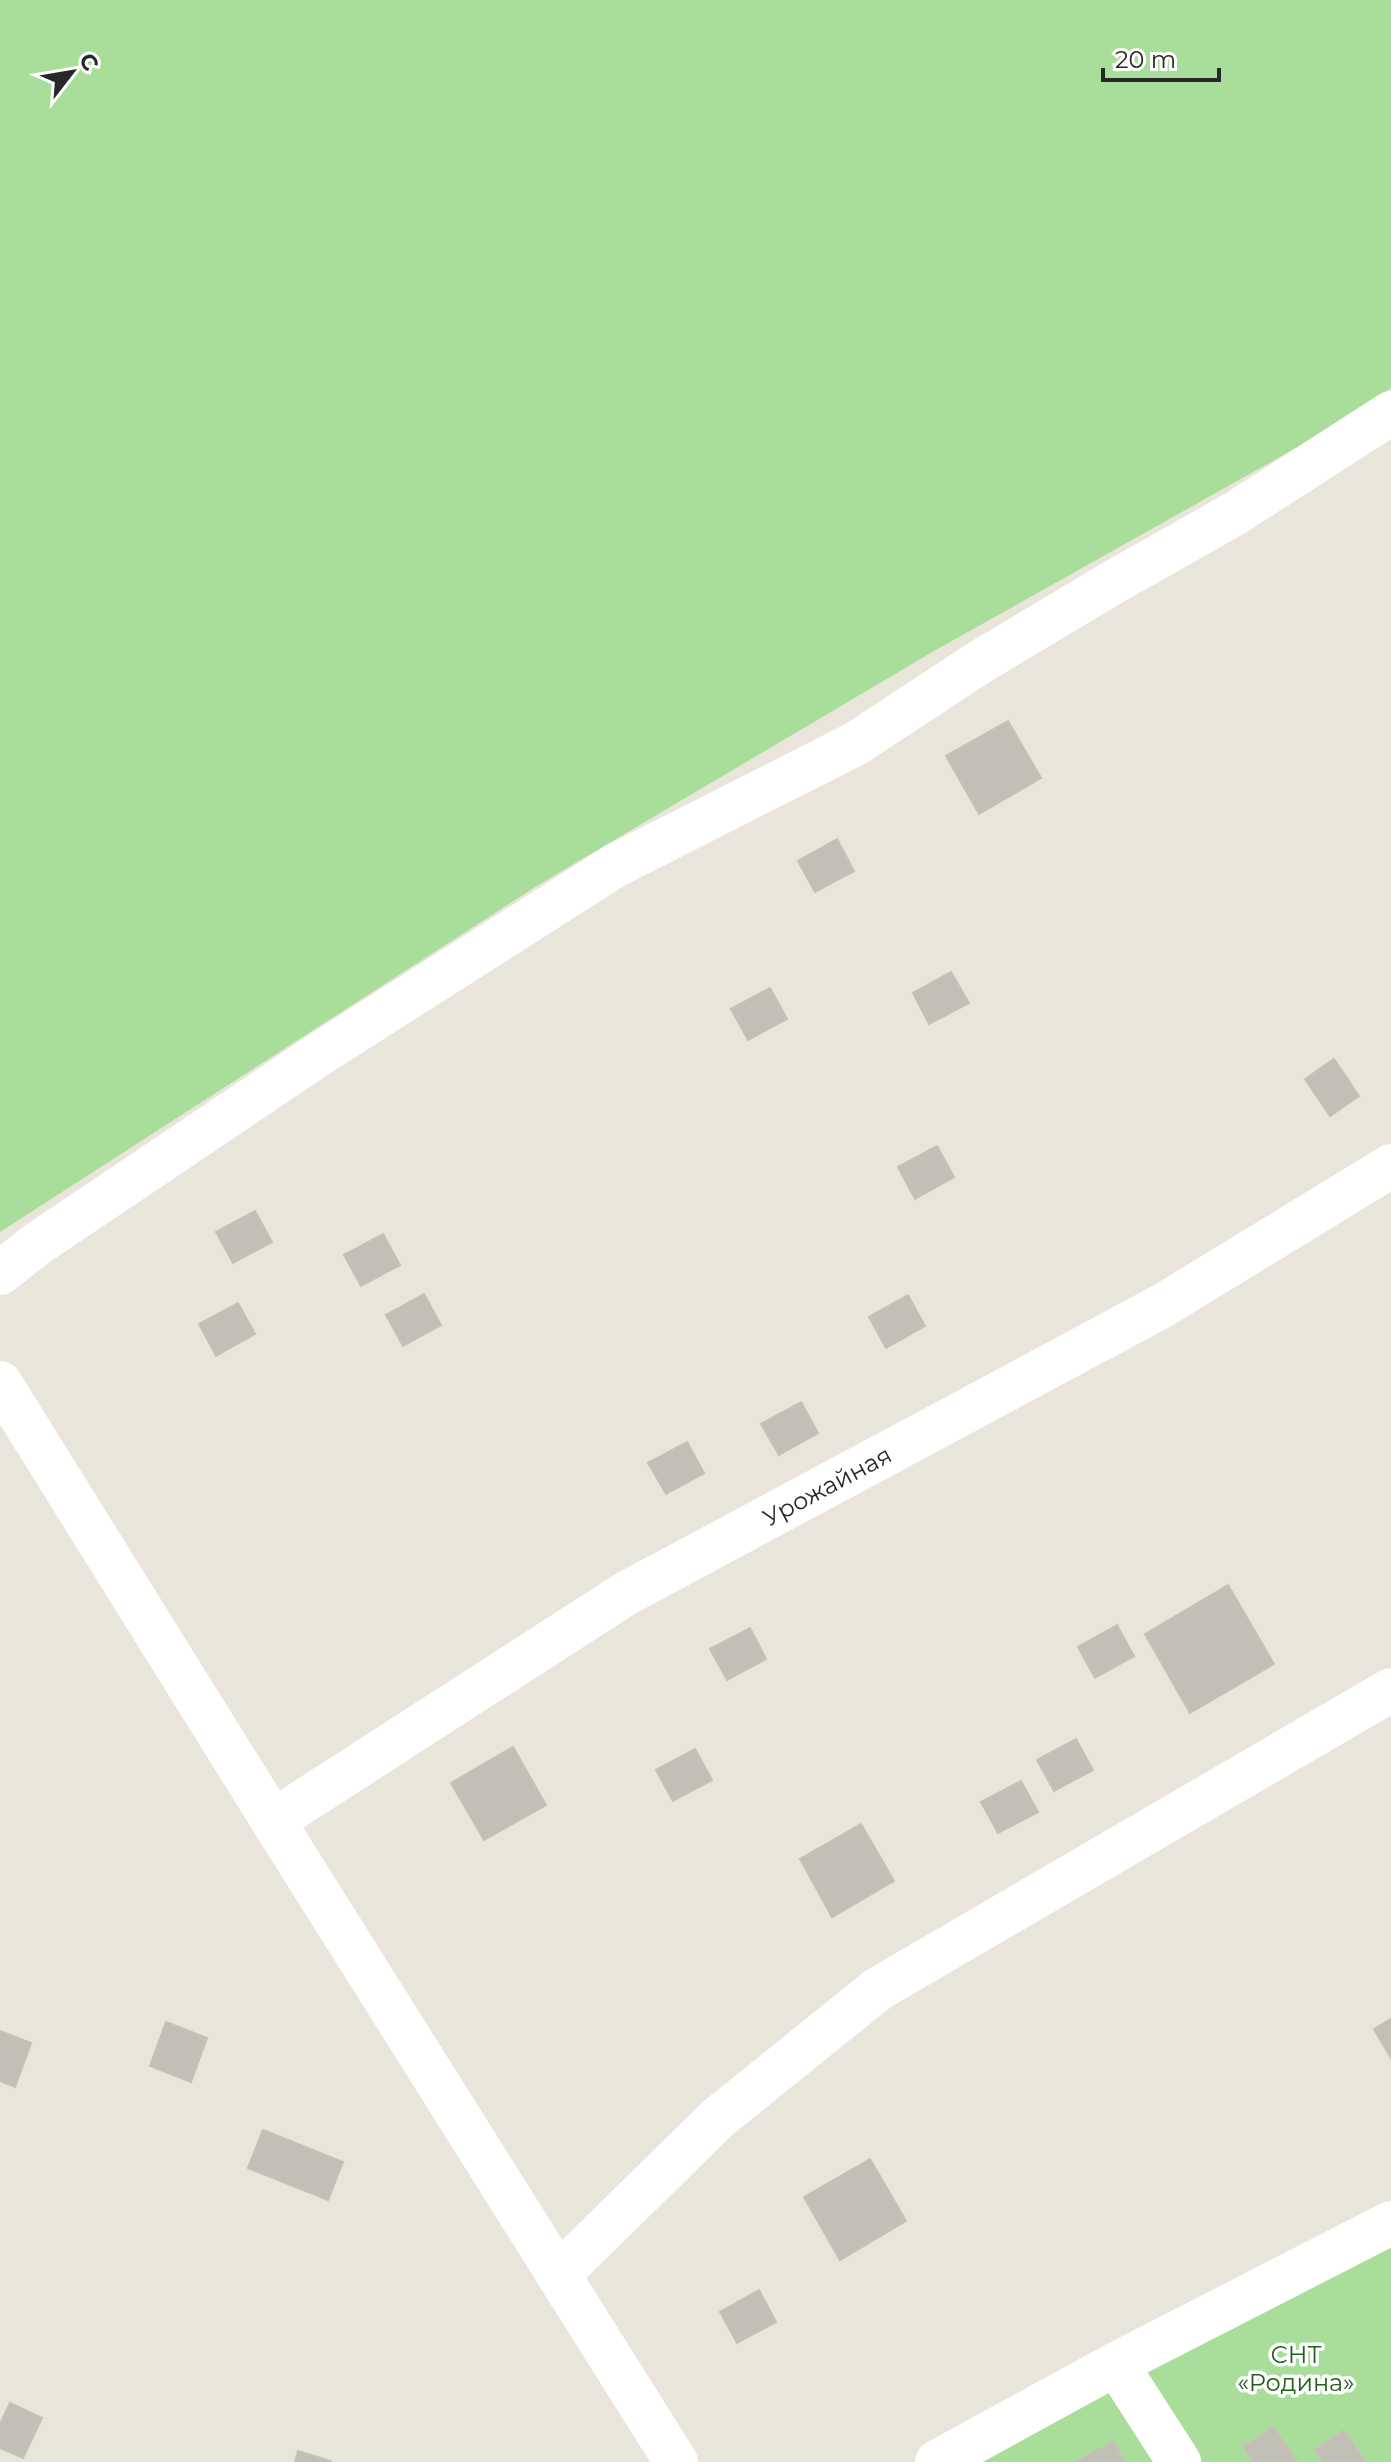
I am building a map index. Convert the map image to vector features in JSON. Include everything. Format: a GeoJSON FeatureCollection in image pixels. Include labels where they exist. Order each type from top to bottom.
{"type":"FeatureCollection","features":[{"type":"Feature","properties":{"kind":"street"},"geometry":{"type":"LineString","coordinates":[[0,1273],[321,1053],[616,865],[855,744],[980,662],[1234,514],[1391,413]]}},
{"type":"Feature","properties":{"kind":"street","name":"Урожайная"},"geometry":{"type":"LineString","coordinates":[[273,1821],[625,1594],[1162,1306],[1391,1166]]}},
{"type":"Feature","properties":{"kind":"street"},"geometry":{"type":"LineString","coordinates":[[0,1383],[676,2462]]}},
{"type":"Feature","properties":{"kind":"street"},"geometry":{"type":"LineString","coordinates":[[558,2275],[718,2118],[878,1989],[1391,1690]]}},
{"type":"Feature","properties":{"kind":"street"},"geometry":{"type":"LineString","coordinates":[[937,2462],[1116,2364],[1390,2225]]}},
{"type":"Feature","properties":{"kind":"street"},"geometry":{"type":"LineString","coordinates":[[1116,2364],[1179,2462]]}},
{"type":"Feature","properties":{"kind":"green space"},"geometry":{"type":"Polygon","coordinates":[[[0,0],[1391,0],[1391,388],[1362,411],[934,651],[540,884],[0,1232],[0,0]]]}},
{"type":"Feature","properties":{"kind":"green space","name":"СНТ «Родина»"},"geometry":{"type":"Polygon","coordinates":[[[1391,2206],[1391,2462],[929,2462],[1391,2206]]]}},
{"type":"Feature","properties":{"kind":"building"},"geometry":{"type":"Polygon","coordinates":[[[1008,721],[1041,778],[979,814],[946,756],[1008,721]]]}},
{"type":"Feature","properties":{"kind":"building"},"geometry":{"type":"Polygon","coordinates":[[[837,839],[854,871],[815,892],[798,861],[837,839]]]}},
{"type":"Feature","properties":{"kind":"building"},"geometry":{"type":"Polygon","coordinates":[[[951,972],[969,1003],[929,1024],[913,993],[951,972]]]}},
{"type":"Feature","properties":{"kind":"building"},"geometry":{"type":"Polygon","coordinates":[[[770,988],[787,1019],[748,1040],[731,1009],[770,988]]]}},
{"type":"Feature","properties":{"kind":"building"},"geometry":{"type":"Polygon","coordinates":[[[1334,1059],[1359,1096],[1330,1116],[1305,1079],[1334,1059]]]}},
{"type":"Feature","properties":{"kind":"building"},"geometry":{"type":"Polygon","coordinates":[[[937,1146],[954,1177],[915,1199],[898,1167],[937,1146]]]}},
{"type":"Feature","properties":{"kind":"building"},"geometry":{"type":"Polygon","coordinates":[[[255,1211],[272,1242],[233,1263],[216,1232],[255,1211]]]}},
{"type":"Feature","properties":{"kind":"building"},"geometry":{"type":"Polygon","coordinates":[[[383,1234],[400,1265],[361,1286],[344,1255],[383,1234]]]}},
{"type":"Feature","properties":{"kind":"building"},"geometry":{"type":"Polygon","coordinates":[[[424,1294],[441,1325],[403,1346],[386,1315],[424,1294]]]}},
{"type":"Feature","properties":{"kind":"building"},"geometry":{"type":"Polygon","coordinates":[[[908,1295],[925,1326],[886,1348],[869,1317],[908,1295]]]}},
{"type":"Feature","properties":{"kind":"building"},"geometry":{"type":"Polygon","coordinates":[[[238,1303],[255,1334],[216,1356],[199,1324],[238,1303]]]}},
{"type":"Feature","properties":{"kind":"building"},"geometry":{"type":"Polygon","coordinates":[[[801,1402],[818,1433],[779,1455],[761,1424],[801,1402]]]}},
{"type":"Feature","properties":{"kind":"building"},"geometry":{"type":"Polygon","coordinates":[[[687,1442],[704,1473],[666,1494],[648,1463],[687,1442]]]}},
{"type":"Feature","properties":{"kind":"building"},"geometry":{"type":"Polygon","coordinates":[[[1228,1585],[1274,1664],[1190,1713],[1145,1634],[1228,1585]]]}},
{"type":"Feature","properties":{"kind":"building"},"geometry":{"type":"Polygon","coordinates":[[[1117,1625],[1134,1656],[1095,1678],[1078,1647],[1117,1625]]]}},
{"type":"Feature","properties":{"kind":"building"},"geometry":{"type":"Polygon","coordinates":[[[750,1628],[766,1659],[727,1680],[710,1649],[750,1628]]]}},
{"type":"Feature","properties":{"kind":"building"},"geometry":{"type":"Polygon","coordinates":[[[1076,1739],[1093,1770],[1054,1791],[1037,1760],[1076,1739]]]}},
{"type":"Feature","properties":{"kind":"building"},"geometry":{"type":"Polygon","coordinates":[[[513,1747],[546,1805],[484,1840],[451,1783],[513,1747]]]}},
{"type":"Feature","properties":{"kind":"building"},"geometry":{"type":"Polygon","coordinates":[[[695,1749],[712,1780],[673,1801],[656,1770],[695,1749]]]}},
{"type":"Feature","properties":{"kind":"building"},"geometry":{"type":"Polygon","coordinates":[[[1021,1781],[1038,1812],[998,1833],[981,1802],[1021,1781]]]}},
{"type":"Feature","properties":{"kind":"building"},"geometry":{"type":"Polygon","coordinates":[[[861,1824],[894,1881],[832,1917],[800,1859],[861,1824]]]}},
{"type":"Feature","properties":{"kind":"building"},"geometry":{"type":"Polygon","coordinates":[[[1391,2019],[1391,2058],[1374,2029],[1391,2019]]]}},
{"type":"Feature","properties":{"kind":"building"},"geometry":{"type":"Polygon","coordinates":[[[166,2022],[207,2038],[191,2082],[150,2066],[166,2022]]]}},
{"type":"Feature","properties":{"kind":"building"},"geometry":{"type":"Polygon","coordinates":[[[0,2031],[31,2043],[15,2087],[0,2081],[0,2031]]]}},
{"type":"Feature","properties":{"kind":"building"},"geometry":{"type":"Polygon","coordinates":[[[263,2130],[343,2162],[328,2200],[248,2168],[263,2130]]]}},
{"type":"Feature","properties":{"kind":"building"},"geometry":{"type":"Polygon","coordinates":[[[870,2159],[906,2221],[840,2260],[804,2197],[870,2159]]]}},
{"type":"Feature","properties":{"kind":"building"},"geometry":{"type":"Polygon","coordinates":[[[759,2290],[776,2322],[737,2343],[720,2312],[759,2290]]]}},
{"type":"Feature","properties":{"kind":"building"},"geometry":{"type":"Polygon","coordinates":[[[10,2403],[42,2418],[23,2458],[0,2448],[0,2424],[10,2403]]]}},
{"type":"Feature","properties":{"kind":"building"},"geometry":{"type":"Polygon","coordinates":[[[1273,2427],[1297,2462],[1254,2462],[1251,2459],[1244,2447],[1273,2427]]]}},
{"type":"Feature","properties":{"kind":"building"},"geometry":{"type":"Polygon","coordinates":[[[1344,2430],[1365,2462],[1323,2462],[1315,2450],[1344,2430]]]}},
{"type":"Feature","properties":{"kind":"building"},"geometry":{"type":"Polygon","coordinates":[[[1113,2441],[1125,2462],[1075,2462],[1103,2447],[1113,2441]]]}},
{"type":"Feature","properties":{"kind":"building"},"geometry":{"type":"Polygon","coordinates":[[[298,2451],[324,2459],[332,2462],[295,2462],[298,2451]]]}}]}
